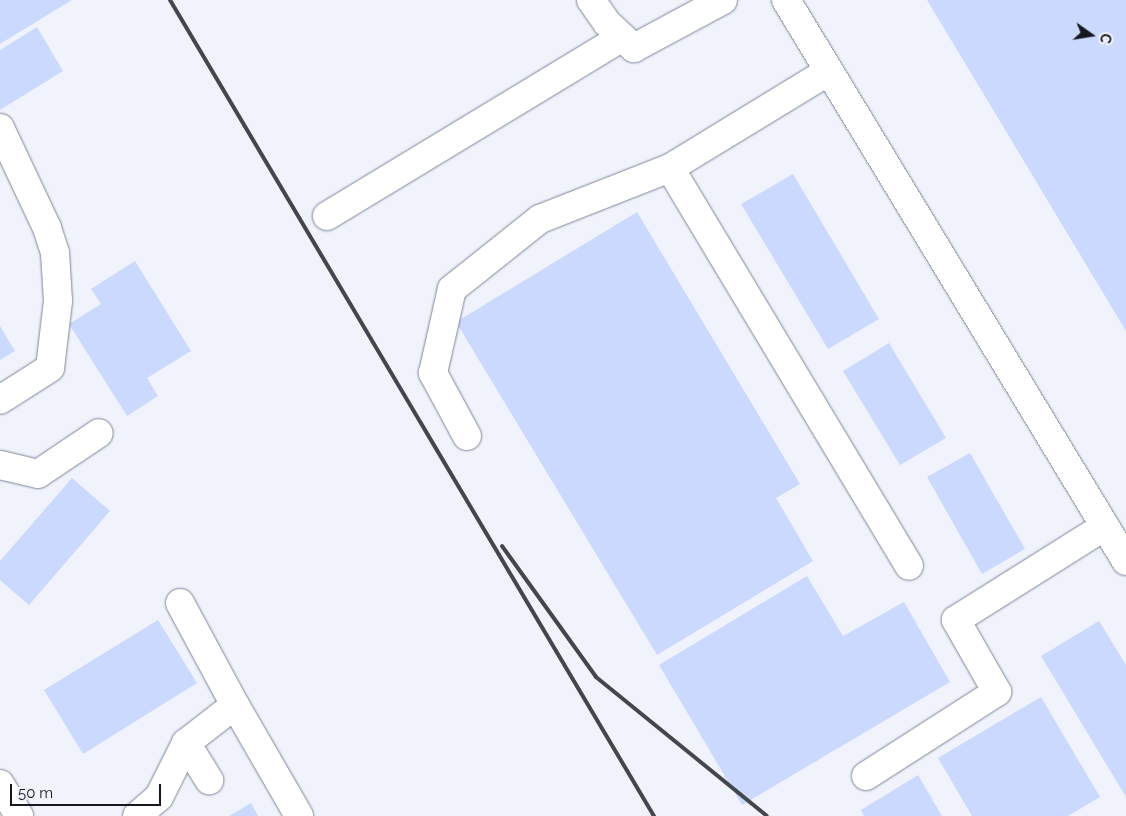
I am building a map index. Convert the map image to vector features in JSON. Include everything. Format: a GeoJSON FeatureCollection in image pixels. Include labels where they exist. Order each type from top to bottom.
{"type":"FeatureCollection","features":[{"type":"Feature","properties":{"kind":"street"},"geometry":{"type":"LineString","coordinates":[[591,0],[622,37],[634,48],[723,0]]}},
{"type":"Feature","properties":{"kind":"street"},"geometry":{"type":"LineString","coordinates":[[786,0],[1126,560]]}},
{"type":"Feature","properties":{"kind":"street"},"geometry":{"type":"LineString","coordinates":[[327,216],[622,37]]}},
{"type":"Feature","properties":{"kind":"street"},"geometry":{"type":"LineString","coordinates":[[467,436],[433,372],[452,289],[540,219],[670,168],[829,71]]}},
{"type":"Feature","properties":{"kind":"street"},"geometry":{"type":"LineString","coordinates":[[0,128],[47,228],[55,253],[58,301],[50,368],[0,400]]}},
{"type":"Feature","properties":{"kind":"street"},"geometry":{"type":"LineString","coordinates":[[670,168],[909,566]]}},
{"type":"Feature","properties":{"kind":"street"},"geometry":{"type":"LineString","coordinates":[[0,465],[38,474],[99,434]]}},
{"type":"Feature","properties":{"kind":"street"},"geometry":{"type":"LineString","coordinates":[[866,776],[997,692],[956,620],[1105,526]]}},
{"type":"Feature","properties":{"kind":"street"},"geometry":{"type":"LineString","coordinates":[[180,603],[235,705],[299,816]]}},
{"type":"Feature","properties":{"kind":"street"},"geometry":{"type":"LineString","coordinates":[[138,816],[159,797],[186,743],[235,705]]}},
{"type":"Feature","properties":{"kind":"street"},"geometry":{"type":"LineString","coordinates":[[186,743],[209,780]]}},
{"type":"Feature","properties":{"kind":"street"},"geometry":{"type":"LineString","coordinates":[[0,784],[19,816]]}},
{"type":"Feature","properties":{"kind":"building"},"geometry":{"type":"Polygon","coordinates":[[[0,0],[72,0],[0,44],[0,0]]]}},
{"type":"Feature","properties":{"kind":"building"},"geometry":{"type":"Polygon","coordinates":[[[927,0],[1126,0],[1126,331],[927,0]]]}},
{"type":"Feature","properties":{"kind":"building"},"geometry":{"type":"Polygon","coordinates":[[[37,27],[63,71],[0,110],[0,50],[37,27]]]}},
{"type":"Feature","properties":{"kind":"building"},"geometry":{"type":"Polygon","coordinates":[[[793,174],[879,319],[828,349],[741,204],[793,174]]]}},
{"type":"Feature","properties":{"kind":"building"},"geometry":{"type":"Polygon","coordinates":[[[637,212],[800,484],[776,498],[813,561],[657,655],[456,322],[637,212]]]}},
{"type":"Feature","properties":{"kind":"building"},"geometry":{"type":"Polygon","coordinates":[[[135,261],[191,351],[147,378],[158,396],[127,416],[69,324],[101,304],[91,289],[135,261]]]}},
{"type":"Feature","properties":{"kind":"building"},"geometry":{"type":"Polygon","coordinates":[[[0,326],[15,351],[0,360],[0,326]]]}},
{"type":"Feature","properties":{"kind":"building"},"geometry":{"type":"Polygon","coordinates":[[[889,343],[946,438],[900,465],[843,371],[889,343]]]}},
{"type":"Feature","properties":{"kind":"building"},"geometry":{"type":"Polygon","coordinates":[[[970,453],[1025,549],[982,574],[927,477],[970,453]]]}},
{"type":"Feature","properties":{"kind":"building"},"geometry":{"type":"Polygon","coordinates":[[[72,478],[110,511],[29,605],[0,580],[0,561],[72,478]]]}},
{"type":"Feature","properties":{"kind":"building"},"geometry":{"type":"Polygon","coordinates":[[[807,576],[843,636],[904,602],[950,682],[742,805],[659,665],[807,576]]]}},
{"type":"Feature","properties":{"kind":"building"},"geometry":{"type":"Polygon","coordinates":[[[158,620],[197,683],[83,754],[44,690],[158,620]]]}},
{"type":"Feature","properties":{"kind":"building"},"geometry":{"type":"Polygon","coordinates":[[[1099,621],[1126,665],[1126,797],[1041,656],[1099,621]]]}},
{"type":"Feature","properties":{"kind":"building"},"geometry":{"type":"Polygon","coordinates":[[[1041,697],[1100,797],[1068,816],[972,816],[938,758],[1041,697]]]}},
{"type":"Feature","properties":{"kind":"building"},"geometry":{"type":"Polygon","coordinates":[[[918,775],[942,816],[864,816],[861,810],[918,775]]]}},
{"type":"Feature","properties":{"kind":"building"},"geometry":{"type":"Polygon","coordinates":[[[251,803],[258,816],[229,816],[251,803]]]}},
{"type":"Feature","properties":{"kind":"railway"},"geometry":{"type":"LineString","coordinates":[[170,0],[654,816]]}},
{"type":"Feature","properties":{"kind":"railway"},"geometry":{"type":"LineString","coordinates":[[502,546],[596,677],[767,816]]}}]}
